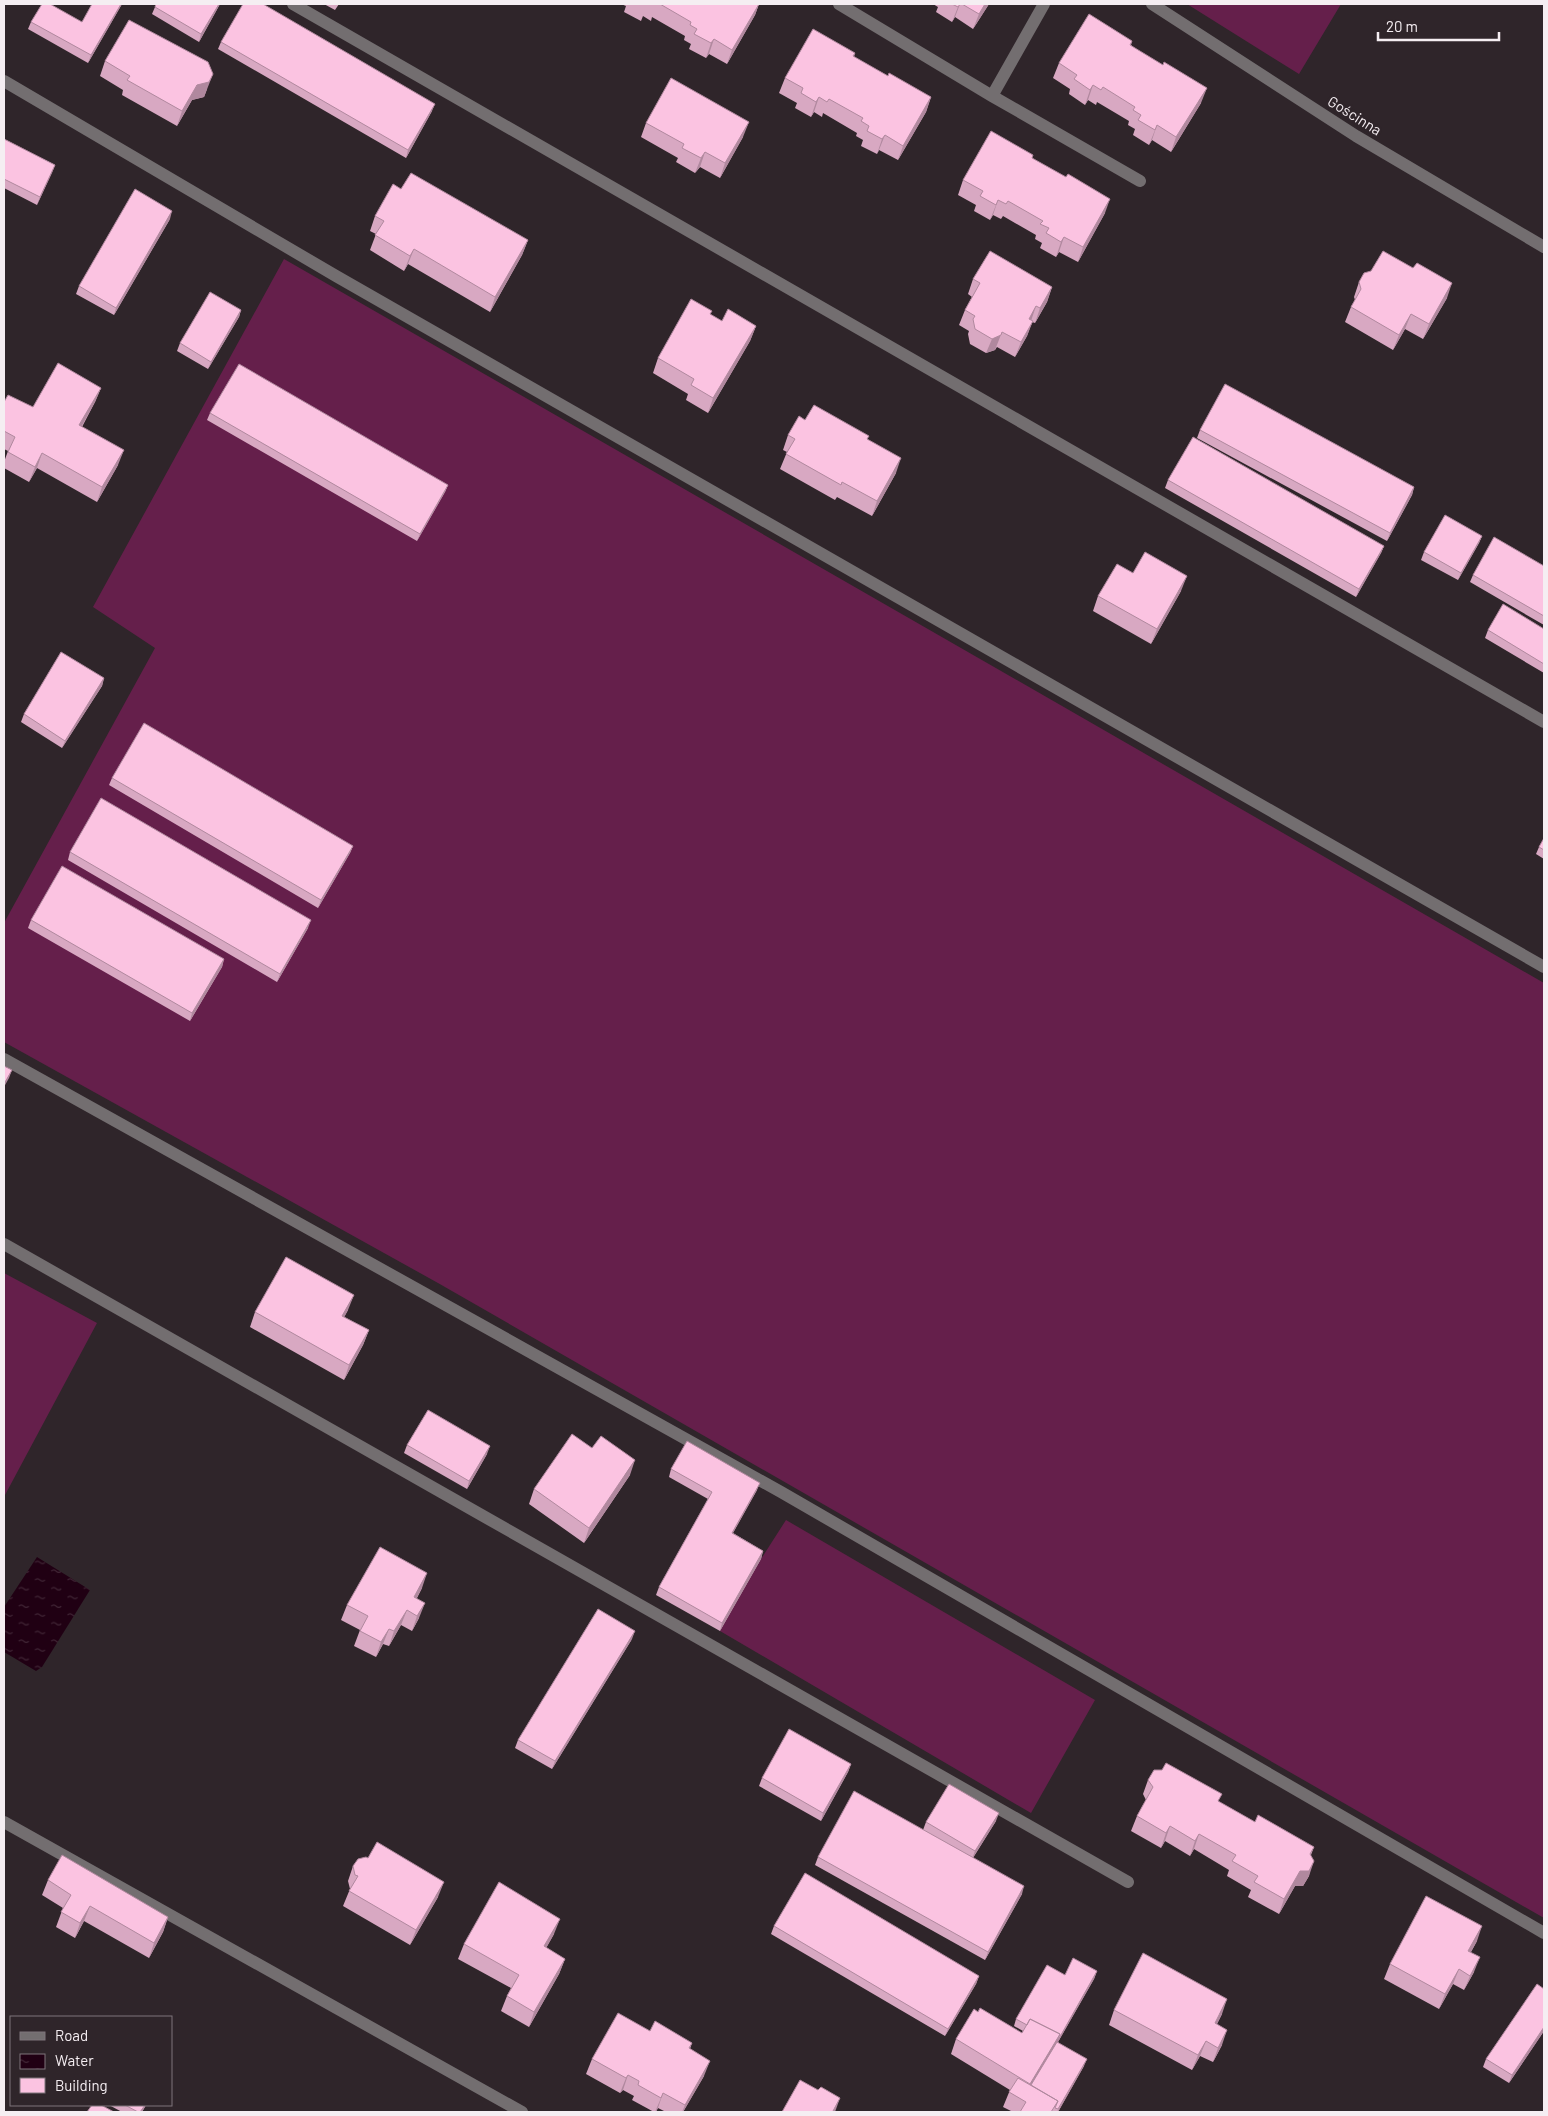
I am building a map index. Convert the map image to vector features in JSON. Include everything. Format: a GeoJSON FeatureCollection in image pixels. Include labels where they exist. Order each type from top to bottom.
{"type":"FeatureCollection","features":[{"type":"Feature","properties":{"kind":"street"},"geometry":{"type":"LineString","coordinates":[[293,4],[1544,722]]}},
{"type":"Feature","properties":{"kind":"street"},"geometry":{"type":"LineString","coordinates":[[838,4],[992,96],[1140,181]]}},
{"type":"Feature","properties":{"kind":"street"},"geometry":{"type":"LineString","coordinates":[[992,96],[1044,4]]}},
{"type":"Feature","properties":{"kind":"street","name":"Gościnna"},"geometry":{"type":"LineString","coordinates":[[1152,4],[1356,136],[1544,247]]}},
{"type":"Feature","properties":{"kind":"street"},"geometry":{"type":"LineString","coordinates":[[4,81],[336,276],[1544,967]]}},
{"type":"Feature","properties":{"kind":"street"},"geometry":{"type":"LineString","coordinates":[[4,1059],[781,1492],[1544,1933]]}},
{"type":"Feature","properties":{"kind":"street"},"geometry":{"type":"LineString","coordinates":[[4,1244],[1128,1882]]}},
{"type":"Feature","properties":{"kind":"street"},"geometry":{"type":"LineString","coordinates":[[4,1822],[522,2112]]}},
{"type":"Feature","properties":{"kind":"shaded area"},"geometry":{"type":"Polygon","coordinates":[[[1187,4],[1341,4],[1299,74],[1187,4]]]}},
{"type":"Feature","properties":{"kind":"shaded area"},"geometry":{"type":"Polygon","coordinates":[[[284,259],[1544,983],[1544,1918],[438,1283],[4,1042],[4,923],[155,648],[93,607],[284,259]]]}},
{"type":"Feature","properties":{"kind":"shaded area"},"geometry":{"type":"Polygon","coordinates":[[[4,1273],[97,1323],[5,1495],[4,1494],[4,1273]]]}},
{"type":"Feature","properties":{"kind":"shaded area"},"geometry":{"type":"Polygon","coordinates":[[[786,1520],[1095,1700],[1031,1813],[720,1631],[761,1559],[786,1520]]]}},
{"type":"Feature","properties":{"kind":"water"},"geometry":{"type":"Polygon","coordinates":[[[37,1557],[90,1590],[42,1667],[36,1671],[4,1652],[4,1607],[37,1557]]]}},
{"type":"Feature","properties":{"kind":"building"},"geometry":{"type":"Polygon","coordinates":[[[42,4],[50,4],[82,22],[92,4],[121,4],[91,55],[31,22],[42,4]]]}},
{"type":"Feature","properties":{"kind":"building"},"geometry":{"type":"Polygon","coordinates":[[[156,4],[219,4],[201,34],[155,7],[156,4]]]}},
{"type":"Feature","properties":{"kind":"building"},"geometry":{"type":"Polygon","coordinates":[[[243,4],[263,4],[435,104],[408,150],[221,42],[243,4]]]}},
{"type":"Feature","properties":{"kind":"building"},"geometry":{"type":"Polygon","coordinates":[[[660,4],[759,4],[732,50],[714,39],[711,43],[694,34],[697,29],[690,25],[691,22],[660,4]]]}},
{"type":"Feature","properties":{"kind":"building"},"geometry":{"type":"Polygon","coordinates":[[[962,4],[985,4],[979,14],[962,4]]]}},
{"type":"Feature","properties":{"kind":"building"},"geometry":{"type":"Polygon","coordinates":[[[1089,14],[1132,41],[1130,45],[1163,65],[1164,62],[1207,88],[1176,137],[1157,125],[1155,130],[1138,120],[1141,115],[1133,110],[1135,107],[1103,87],[1101,90],[1093,85],[1090,90],[1074,79],[1077,75],[1059,63],[1089,14]]]}},
{"type":"Feature","properties":{"kind":"building"},"geometry":{"type":"Polygon","coordinates":[[[129,20],[208,62],[213,74],[209,82],[197,85],[182,111],[127,80],[130,76],[105,61],[129,20]]]}},
{"type":"Feature","properties":{"kind":"building"},"geometry":{"type":"Polygon","coordinates":[[[813,29],[855,53],[853,56],[888,76],[889,73],[931,97],[903,146],[885,135],[882,139],[867,131],[869,126],[861,121],[863,118],[829,99],[827,102],[819,97],[816,102],[801,93],[803,88],[785,78],[813,29]]]}},
{"type":"Feature","properties":{"kind":"building"},"geometry":{"type":"Polygon","coordinates":[[[671,78],[749,122],[725,163],[705,152],[701,158],[682,148],[684,144],[646,123],[671,78]]]}},
{"type":"Feature","properties":{"kind":"building"},"geometry":{"type":"Polygon","coordinates":[[[991,131],[1033,155],[1032,158],[1066,177],[1068,174],[1110,199],[1083,247],[1064,237],[1061,242],[1046,233],[1049,228],[1040,224],[1043,221],[1008,201],[1006,204],[998,200],[996,205],[980,196],[983,191],[963,180],[991,131]]]}},
{"type":"Feature","properties":{"kind":"building"},"geometry":{"type":"Polygon","coordinates":[[[4,139],[55,165],[40,197],[4,179],[4,139]]]}},
{"type":"Feature","properties":{"kind":"building"},"geometry":{"type":"Polygon","coordinates":[[[411,173],[528,240],[495,297],[414,249],[410,256],[375,235],[384,221],[375,216],[393,184],[401,189],[411,173]]]}},
{"type":"Feature","properties":{"kind":"building"},"geometry":{"type":"Polygon","coordinates":[[[135,189],[172,211],[116,308],[79,286],[135,189]]]}},
{"type":"Feature","properties":{"kind":"building"},"geometry":{"type":"Polygon","coordinates":[[[990,251],[1052,287],[1040,308],[1036,306],[1029,319],[1033,321],[1021,342],[1002,332],[1001,335],[992,339],[975,329],[973,319],[975,316],[965,310],[980,283],[973,279],[990,251]]]}},
{"type":"Feature","properties":{"kind":"building"},"geometry":{"type":"Polygon","coordinates":[[[1383,251],[1413,268],[1417,263],[1452,283],[1429,324],[1411,314],[1399,335],[1351,307],[1361,289],[1359,282],[1364,273],[1371,271],[1383,251]]]}},
{"type":"Feature","properties":{"kind":"building"},"geometry":{"type":"Polygon","coordinates":[[[210,292],[241,310],[211,362],[180,343],[210,292]]]}},
{"type":"Feature","properties":{"kind":"building"},"geometry":{"type":"Polygon","coordinates":[[[691,299],[712,311],[710,314],[722,321],[728,309],[756,326],[713,398],[691,385],[694,379],[658,358],[691,299]]]}},
{"type":"Feature","properties":{"kind":"building"},"geometry":{"type":"Polygon","coordinates":[[[58,363],[101,388],[79,425],[124,450],[102,487],[42,453],[35,467],[8,452],[15,437],[4,431],[4,402],[8,395],[33,407],[58,363]]]}},
{"type":"Feature","properties":{"kind":"building"},"geometry":{"type":"Polygon","coordinates":[[[239,364],[448,485],[420,534],[210,413],[239,364]]]}},
{"type":"Feature","properties":{"kind":"building"},"geometry":{"type":"Polygon","coordinates":[[[1225,384],[1414,487],[1390,533],[1200,430],[1225,384]]]}},
{"type":"Feature","properties":{"kind":"building"},"geometry":{"type":"Polygon","coordinates":[[[814,405],[869,436],[867,439],[901,458],[877,501],[842,482],[841,485],[786,454],[795,439],[788,435],[799,416],[805,420],[814,405]]]}},
{"type":"Feature","properties":{"kind":"building"},"geometry":{"type":"Polygon","coordinates":[[[1193,437],[1384,546],[1359,589],[1168,480],[1193,437]]]}},
{"type":"Feature","properties":{"kind":"building"},"geometry":{"type":"Polygon","coordinates":[[[1445,515],[1482,536],[1461,573],[1424,552],[1445,515]]]}},
{"type":"Feature","properties":{"kind":"building"},"geometry":{"type":"Polygon","coordinates":[[[1494,537],[1544,566],[1544,616],[1473,575],[1494,537]]]}},
{"type":"Feature","properties":{"kind":"building"},"geometry":{"type":"Polygon","coordinates":[[[1145,552],[1187,576],[1157,629],[1098,596],[1117,564],[1133,573],[1145,552]]]}},
{"type":"Feature","properties":{"kind":"building"},"geometry":{"type":"Polygon","coordinates":[[[1503,604],[1544,629],[1544,664],[1488,630],[1503,604]]]}},
{"type":"Feature","properties":{"kind":"building"},"geometry":{"type":"Polygon","coordinates":[[[61,652],[104,678],[65,741],[24,714],[61,652]]]}},
{"type":"Feature","properties":{"kind":"building"},"geometry":{"type":"Polygon","coordinates":[[[144,723],[353,846],[321,900],[112,778],[144,723]]]}},
{"type":"Feature","properties":{"kind":"building"},"geometry":{"type":"Polygon","coordinates":[[[101,798],[311,920],[280,974],[70,852],[101,798]]]}},
{"type":"Feature","properties":{"kind":"building"},"geometry":{"type":"Polygon","coordinates":[[[1544,838],[1544,850],[1539,847],[1544,838]]]}},
{"type":"Feature","properties":{"kind":"building"},"geometry":{"type":"Polygon","coordinates":[[[62,866],[224,959],[192,1013],[31,920],[62,866]]]}},
{"type":"Feature","properties":{"kind":"building"},"geometry":{"type":"Polygon","coordinates":[[[4,1066],[12,1070],[4,1084],[4,1066]]]}},
{"type":"Feature","properties":{"kind":"building"},"geometry":{"type":"Polygon","coordinates":[[[286,1257],[354,1295],[342,1316],[369,1330],[349,1365],[255,1312],[286,1257]]]}},
{"type":"Feature","properties":{"kind":"building"},"geometry":{"type":"Polygon","coordinates":[[[428,1410],[490,1446],[469,1481],[407,1445],[428,1410]]]}},
{"type":"Feature","properties":{"kind":"building"},"geometry":{"type":"Polygon","coordinates":[[[572,1434],[592,1448],[601,1436],[635,1460],[589,1528],[534,1489],[572,1434]]]}},
{"type":"Feature","properties":{"kind":"building"},"geometry":{"type":"Polygon","coordinates":[[[687,1441],[760,1483],[732,1533],[763,1551],[722,1623],[659,1587],[712,1492],[671,1469],[687,1441]]]}},
{"type":"Feature","properties":{"kind":"building"},"geometry":{"type":"Polygon","coordinates":[[[380,1547],[427,1573],[414,1597],[425,1603],[417,1616],[407,1610],[394,1631],[389,1629],[381,1642],[360,1631],[368,1616],[347,1605],[380,1547]]]}},
{"type":"Feature","properties":{"kind":"building"},"geometry":{"type":"Polygon","coordinates":[[[598,1609],[635,1631],[555,1761],[518,1740],[598,1609]]]}},
{"type":"Feature","properties":{"kind":"building"},"geometry":{"type":"Polygon","coordinates":[[[789,1729],[851,1764],[823,1813],[762,1778],[789,1729]]]}},
{"type":"Feature","properties":{"kind":"building"},"geometry":{"type":"Polygon","coordinates":[[[1166,1763],[1222,1794],[1218,1801],[1255,1822],[1258,1815],[1314,1847],[1310,1854],[1314,1861],[1309,1871],[1300,1871],[1284,1899],[1254,1882],[1258,1876],[1232,1861],[1236,1855],[1199,1834],[1195,1841],[1170,1826],[1166,1833],[1137,1816],[1153,1787],[1148,1780],[1154,1770],[1162,1770],[1166,1763]]]}},
{"type":"Feature","properties":{"kind":"building"},"geometry":{"type":"Polygon","coordinates":[[[949,1784],[999,1813],[975,1851],[926,1822],[949,1784]]]}},
{"type":"Feature","properties":{"kind":"building"},"geometry":{"type":"Polygon","coordinates":[[[854,1791],[1024,1886],[988,1952],[818,1857],[854,1791]]]}},
{"type":"Feature","properties":{"kind":"building"},"geometry":{"type":"Polygon","coordinates":[[[377,1842],[444,1882],[416,1930],[349,1891],[358,1876],[355,1875],[353,1866],[358,1859],[368,1858],[377,1842]]]}},
{"type":"Feature","properties":{"kind":"building"},"geometry":{"type":"Polygon","coordinates":[[[62,1855],[168,1917],[154,1943],[90,1906],[80,1923],[61,1912],[71,1895],[48,1880],[62,1855]]]}},
{"type":"Feature","properties":{"kind":"building"},"geometry":{"type":"Polygon","coordinates":[[[805,1873],[979,1976],[948,2029],[774,1926],[805,1873]]]}},
{"type":"Feature","properties":{"kind":"building"},"geometry":{"type":"Polygon","coordinates":[[[499,1882],[560,1919],[544,1946],[565,1959],[534,2012],[507,1996],[519,1975],[464,1944],[499,1882]]]}},
{"type":"Feature","properties":{"kind":"building"},"geometry":{"type":"Polygon","coordinates":[[[1426,1896],[1482,1926],[1468,1951],[1480,1957],[1470,1976],[1459,1969],[1445,1994],[1390,1964],[1426,1896]]]}},
{"type":"Feature","properties":{"kind":"building"},"geometry":{"type":"Polygon","coordinates":[[[1143,1953],[1227,1999],[1215,2023],[1227,2030],[1218,2048],[1206,2041],[1198,2055],[1114,2010],[1143,1953]]]}},
{"type":"Feature","properties":{"kind":"building"},"geometry":{"type":"Polygon","coordinates":[[[1073,1958],[1097,1971],[1057,2042],[1060,2034],[1030,2019],[1027,2025],[1016,2019],[1047,1965],[1065,1975],[1073,1958]]]}},
{"type":"Feature","properties":{"kind":"building"},"geometry":{"type":"Polygon","coordinates":[[[1537,1984],[1544,1989],[1544,2027],[1512,2075],[1486,2059],[1537,1984]]]}},
{"type":"Feature","properties":{"kind":"building"},"geometry":{"type":"Polygon","coordinates":[[[980,2008],[1022,2033],[1030,2019],[1060,2034],[1030,2084],[956,2039],[974,2009],[978,2012],[980,2008]]]}},
{"type":"Feature","properties":{"kind":"building"},"geometry":{"type":"Polygon","coordinates":[[[618,2013],[650,2031],[655,2021],[692,2043],[689,2048],[710,2061],[685,2105],[663,2093],[661,2098],[638,2085],[639,2081],[628,2075],[626,2078],[592,2059],[618,2013]]]}},
{"type":"Feature","properties":{"kind":"building"},"geometry":{"type":"Polygon","coordinates":[[[1057,2042],[1087,2059],[1058,2109],[1055,2108],[1058,2101],[1031,2085],[1057,2042]]]}},
{"type":"Feature","properties":{"kind":"building"},"geometry":{"type":"Polygon","coordinates":[[[1018,2078],[1058,2101],[1051,2112],[1020,2112],[1026,2102],[1009,2092],[1018,2078]]]}},
{"type":"Feature","properties":{"kind":"building"},"geometry":{"type":"Polygon","coordinates":[[[800,2080],[818,2090],[821,2087],[840,2098],[833,2111],[835,2112],[782,2112],[800,2080]]]}},
{"type":"Feature","properties":{"kind":"building"},"geometry":{"type":"Polygon","coordinates":[[[91,2106],[103,2106],[114,2112],[87,2112],[91,2106]]]}},
{"type":"Feature","properties":{"kind":"building"},"geometry":{"type":"Polygon","coordinates":[[[127,2106],[144,2106],[138,2112],[127,2106]]]}}]}
